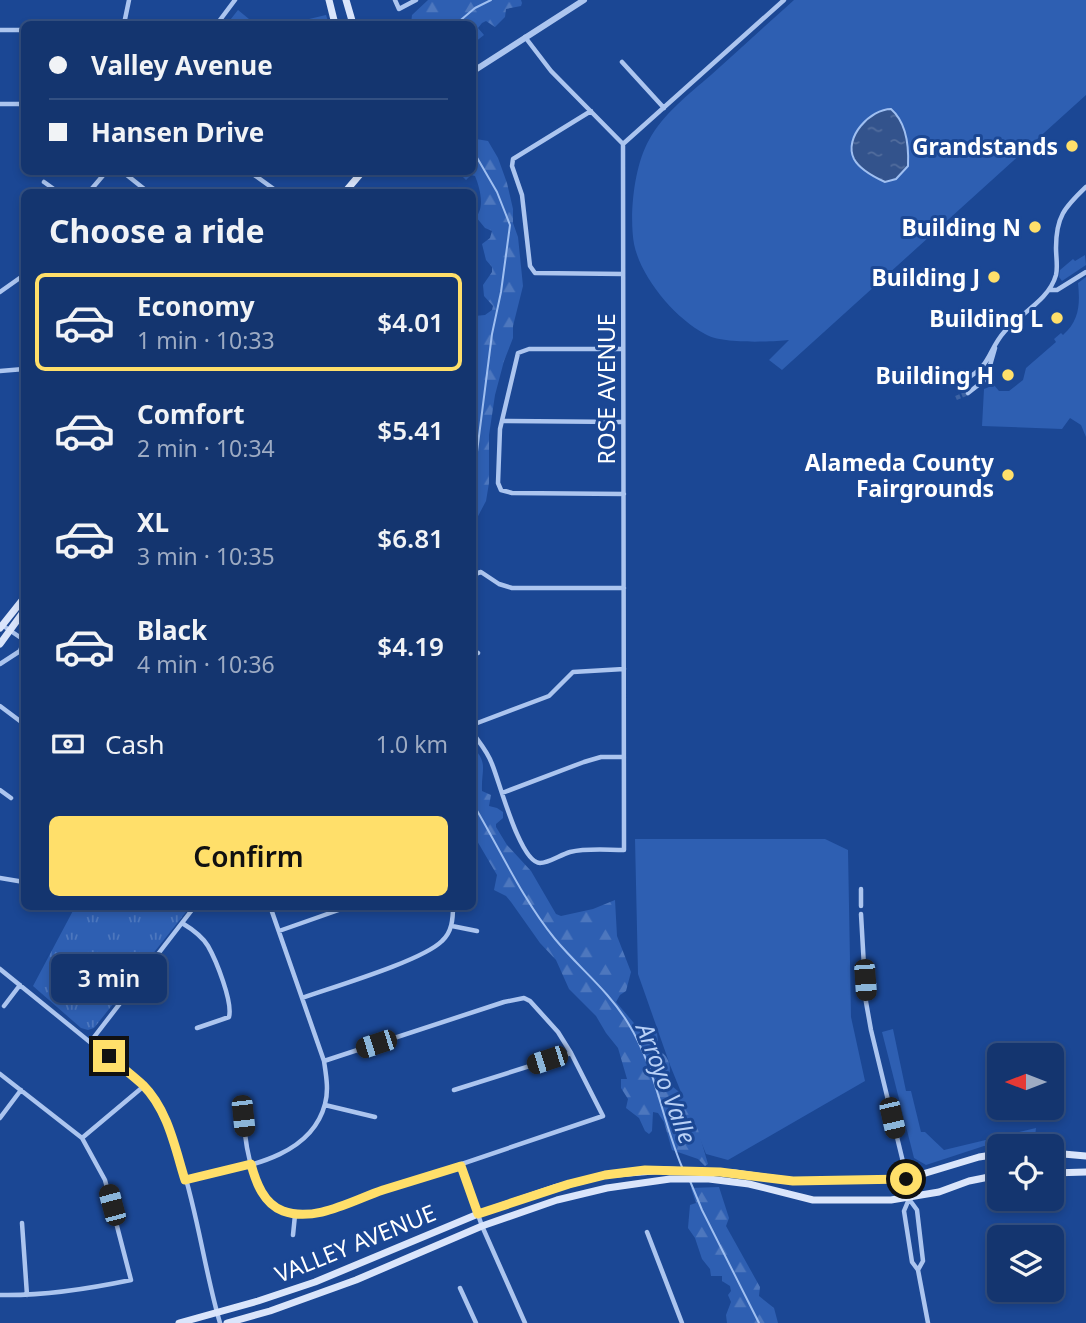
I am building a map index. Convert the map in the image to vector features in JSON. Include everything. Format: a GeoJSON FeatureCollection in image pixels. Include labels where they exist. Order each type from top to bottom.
{"type":"FeatureCollection","features":[{"type":"Feature","properties":{"kind":"main road"},"geometry":{"type":"LineString","coordinates":[[329,0],[334,21]]}},
{"type":"Feature","properties":{"kind":"main road"},"geometry":{"type":"LineString","coordinates":[[346,0],[352,21]]}},
{"type":"Feature","properties":{"kind":"main road"},"geometry":{"type":"LineString","coordinates":[[348,189],[359,175]]}},
{"type":"Feature","properties":{"kind":"main road"},"geometry":{"type":"LineString","coordinates":[[1,626],[21,602]]}},
{"type":"Feature","properties":{"kind":"main road"},"geometry":{"type":"LineString","coordinates":[[0,644],[21,615]]}},
{"type":"Feature","properties":{"kind":"main road"},"geometry":{"type":"LineString","coordinates":[[1064,1154],[1086,1156]]}},
{"type":"Feature","properties":{"kind":"main road","name":"VALLEY AVENUE"},"geometry":{"type":"LineString","coordinates":[[179,1323],[327,1278],[478,1214],[554,1188],[605,1175],[666,1170],[705,1171],[793,1181],[906,1179],[987,1156]]}},
{"type":"Feature","properties":{"kind":"main road"},"geometry":{"type":"LineString","coordinates":[[1064,1173],[1086,1172]]}},
{"type":"Feature","properties":{"kind":"main road","name":"VALLEY AVENUE"},"geometry":{"type":"LineString","coordinates":[[227,1323],[332,1290],[482,1226],[587,1192],[670,1179],[709,1179],[749,1184],[813,1200],[852,1201],[909,1199],[987,1178]]}},
{"type":"Feature","properties":{"kind":"street"},"geometry":{"type":"LineString","coordinates":[[125,21],[130,0]]}},
{"type":"Feature","properties":{"kind":"street"},"geometry":{"type":"LineString","coordinates":[[219,21],[235,0]]}},
{"type":"Feature","properties":{"kind":"street"},"geometry":{"type":"LineString","coordinates":[[395,0],[399,9],[416,0]]}},
{"type":"Feature","properties":{"kind":"street"},"geometry":{"type":"LineString","coordinates":[[476,69],[584,0]]}},
{"type":"Feature","properties":{"kind":"street"},"geometry":{"type":"LineString","coordinates":[[525,37],[551,71],[623,145],[784,0]]}},
{"type":"Feature","properties":{"kind":"street"},"geometry":{"type":"LineString","coordinates":[[0,30],[21,30]]}},
{"type":"Feature","properties":{"kind":"street"},"geometry":{"type":"LineString","coordinates":[[622,62],[664,108]]}},
{"type":"Feature","properties":{"kind":"street"},"geometry":{"type":"LineString","coordinates":[[0,104],[21,104]]}},
{"type":"Feature","properties":{"kind":"street"},"geometry":{"type":"LineString","coordinates":[[591,111],[513,159],[512,166],[522,195],[530,266],[535,273],[623,274]]}},
{"type":"Feature","properties":{"kind":"street","name":"ROSE AVENUE"},"geometry":{"type":"LineString","coordinates":[[502,793],[519,838],[534,861],[540,863],[570,852],[585,850],[624,850],[623,145]]}},
{"type":"Feature","properties":{"kind":"street"},"geometry":{"type":"LineString","coordinates":[[92,189],[103,175]]}},
{"type":"Feature","properties":{"kind":"street"},"geometry":{"type":"LineString","coordinates":[[127,175],[144,189]]}},
{"type":"Feature","properties":{"kind":"street"},"geometry":{"type":"LineString","coordinates":[[254,175],[274,189]]}},
{"type":"Feature","properties":{"kind":"street"},"geometry":{"type":"LineString","coordinates":[[44,182],[54,189]]}},
{"type":"Feature","properties":{"kind":"street"},"geometry":{"type":"LineString","coordinates":[[964,380],[976,374],[989,361],[996,343],[1006,330],[1049,290],[1056,274],[1056,230],[1065,207],[1086,187]]}},
{"type":"Feature","properties":{"kind":"street"},"geometry":{"type":"LineString","coordinates":[[1049,290],[1057,290],[1086,272]]}},
{"type":"Feature","properties":{"kind":"street"},"geometry":{"type":"LineString","coordinates":[[0,292],[21,277]]}},
{"type":"Feature","properties":{"kind":"street"},"geometry":{"type":"LineString","coordinates":[[968,393],[986,379],[995,356],[996,343]]}},
{"type":"Feature","properties":{"kind":"street"},"geometry":{"type":"LineString","coordinates":[[623,349],[523,350],[515,360],[502,421],[498,483],[501,490],[512,493],[624,494]]}},
{"type":"Feature","properties":{"kind":"street"},"geometry":{"type":"LineString","coordinates":[[0,371],[21,369]]}},
{"type":"Feature","properties":{"kind":"street"},"geometry":{"type":"LineString","coordinates":[[502,421],[623,422]]}},
{"type":"Feature","properties":{"kind":"street"},"geometry":{"type":"LineString","coordinates":[[476,574],[481,572],[512,587],[624,588]]}},
{"type":"Feature","properties":{"kind":"street"},"geometry":{"type":"LineString","coordinates":[[1,626],[21,638]]}},
{"type":"Feature","properties":{"kind":"street"},"geometry":{"type":"LineString","coordinates":[[0,664],[21,648]]}},
{"type":"Feature","properties":{"kind":"street"},"geometry":{"type":"LineString","coordinates":[[476,723],[549,696],[573,672],[624,669]]}},
{"type":"Feature","properties":{"kind":"street"},"geometry":{"type":"LineString","coordinates":[[0,706],[21,722]]}},
{"type":"Feature","properties":{"kind":"street"},"geometry":{"type":"LineString","coordinates":[[476,738],[492,762],[502,793],[584,762],[601,757],[624,757]]}},
{"type":"Feature","properties":{"kind":"street"},"geometry":{"type":"LineString","coordinates":[[0,790],[10,798]]}},
{"type":"Feature","properties":{"kind":"street"},"geometry":{"type":"LineString","coordinates":[[0,878],[21,882]]}},
{"type":"Feature","properties":{"kind":"street"},"geometry":{"type":"LineString","coordinates":[[861,889],[861,906]]}},
{"type":"Feature","properties":{"kind":"street"},"geometry":{"type":"LineString","coordinates":[[91,1041],[192,910]]}},
{"type":"Feature","properties":{"kind":"street"},"geometry":{"type":"LineString","coordinates":[[185,1180],[288,1152],[308,1136],[325,1105],[327,1087],[324,1061],[271,910]]}},
{"type":"Feature","properties":{"kind":"street"},"geometry":{"type":"LineString","coordinates":[[279,931],[339,910]]}},
{"type":"Feature","properties":{"kind":"street"},"geometry":{"type":"LineString","coordinates":[[302,998],[418,956],[444,940],[452,926],[453,910]]}},
{"type":"Feature","properties":{"kind":"street"},"geometry":{"type":"LineString","coordinates":[[861,914],[866,1002],[909,1199],[917,1210],[923,1261],[918,1270]]}},
{"type":"Feature","properties":{"kind":"street"},"geometry":{"type":"LineString","coordinates":[[182,923],[208,945],[231,1010],[229,1017],[197,1028]]}},
{"type":"Feature","properties":{"kind":"street"},"geometry":{"type":"LineString","coordinates":[[452,926],[477,931]]}},
{"type":"Feature","properties":{"kind":"street"},"geometry":{"type":"LineString","coordinates":[[0,969],[144,1086],[159,1107],[169,1127],[185,1180],[220,1323]]}},
{"type":"Feature","properties":{"kind":"street"},"geometry":{"type":"LineString","coordinates":[[4,1006],[20,985]]}},
{"type":"Feature","properties":{"kind":"street"},"geometry":{"type":"LineString","coordinates":[[243,1100],[245,1134],[258,1187],[274,1207],[295,1215],[320,1212],[603,1116],[558,1032],[530,1000],[524,998],[504,1002],[324,1061]]}},
{"type":"Feature","properties":{"kind":"street"},"geometry":{"type":"LineString","coordinates":[[454,1090],[571,1053]]}},
{"type":"Feature","properties":{"kind":"street"},"geometry":{"type":"LineString","coordinates":[[0,1074],[82,1138],[105,1180],[131,1280],[93,1288],[0,1295]]}},
{"type":"Feature","properties":{"kind":"street"},"geometry":{"type":"LineString","coordinates":[[82,1138],[144,1086]]}},
{"type":"Feature","properties":{"kind":"street"},"geometry":{"type":"LineString","coordinates":[[0,1118],[21,1090]]}},
{"type":"Feature","properties":{"kind":"street"},"geometry":{"type":"LineString","coordinates":[[325,1105],[375,1117]]}},
{"type":"Feature","properties":{"kind":"street"},"geometry":{"type":"LineString","coordinates":[[461,1166],[482,1226],[525,1323]]}},
{"type":"Feature","properties":{"kind":"street"},"geometry":{"type":"LineString","coordinates":[[909,1199],[904,1211],[912,1262],[918,1270],[928,1323]]}},
{"type":"Feature","properties":{"kind":"street"},"geometry":{"type":"LineString","coordinates":[[293,1235],[295,1215]]}},
{"type":"Feature","properties":{"kind":"street"},"geometry":{"type":"LineString","coordinates":[[22,1223],[27,1295]]}},
{"type":"Feature","properties":{"kind":"street"},"geometry":{"type":"LineString","coordinates":[[647,1232],[682,1323]]}},
{"type":"Feature","properties":{"kind":"street"},"geometry":{"type":"LineString","coordinates":[[460,1288],[475,1323]]}},
{"type":"Feature","properties":{"kind":"green space"},"geometry":{"type":"Polygon","coordinates":[[[428,0],[521,0],[522,3],[521,6],[506,9],[505,17],[495,27],[486,21],[482,23],[478,28],[484,35],[476,41],[476,21],[411,21],[412,15],[428,0]]]}},
{"type":"Feature","properties":{"kind":"green space"},"geometry":{"type":"Polygon","coordinates":[[[794,0],[1086,0],[1086,95],[782,370],[769,360],[789,340],[745,342],[712,337],[694,327],[671,307],[652,283],[638,257],[632,219],[640,163],[655,131],[677,105],[794,0]]]}},
{"type":"Feature","properties":{"kind":"green space"},"geometry":{"type":"Polygon","coordinates":[[[238,10],[251,21],[229,21],[238,10]]]}},
{"type":"Feature","properties":{"kind":"green space"},"geometry":{"type":"Polygon","coordinates":[[[326,15],[328,21],[301,21],[326,15]]]}},
{"type":"Feature","properties":{"kind":"green space"},"geometry":{"type":"Polygon","coordinates":[[[476,139],[488,141],[498,158],[507,183],[513,223],[518,237],[523,286],[513,326],[513,338],[495,395],[489,435],[489,483],[486,501],[476,520],[476,316],[485,315],[493,306],[484,296],[483,285],[492,272],[492,267],[486,260],[482,244],[490,238],[492,231],[485,228],[476,217],[481,203],[475,176],[471,175],[476,175],[476,139]]]}},
{"type":"Feature","properties":{"kind":"green space"},"geometry":{"type":"Polygon","coordinates":[[[1085,255],[1086,265],[1062,281],[1059,277],[1060,270],[1073,259],[1075,261],[1085,255]]]}},
{"type":"Feature","properties":{"kind":"green space"},"geometry":{"type":"Polygon","coordinates":[[[1086,277],[1086,437],[1081,425],[1070,418],[1062,429],[982,426],[984,389],[994,385],[999,391],[1009,391],[1023,380],[1026,368],[1073,323],[1079,304],[1078,283],[1086,277]]]}},
{"type":"Feature","properties":{"kind":"green space"},"geometry":{"type":"Polygon","coordinates":[[[476,751],[481,757],[483,767],[482,791],[491,795],[489,806],[503,812],[503,818],[496,827],[507,845],[531,871],[556,914],[561,916],[593,909],[615,900],[617,936],[631,972],[626,991],[616,1002],[639,1029],[652,1027],[657,1033],[659,1051],[670,1065],[668,1083],[683,1095],[694,1116],[708,1164],[705,1166],[698,1159],[672,1150],[664,1122],[658,1113],[653,1112],[652,1131],[649,1134],[639,1118],[626,1108],[628,1099],[621,1088],[621,1079],[627,1079],[618,1048],[596,1016],[569,989],[556,960],[540,943],[511,902],[494,890],[497,875],[476,839],[476,751]]]}},
{"type":"Feature","properties":{"kind":"green space"},"geometry":{"type":"Polygon","coordinates":[[[635,839],[825,839],[848,850],[851,1017],[865,1081],[728,1160],[706,1154],[670,1065],[638,974],[635,839]]]}},
{"type":"Feature","properties":{"kind":"green space"},"geometry":{"type":"Polygon","coordinates":[[[73,910],[188,910],[94,1028],[81,1028],[33,986],[73,910]]]}},
{"type":"Feature","properties":{"kind":"green space"},"geometry":{"type":"Polygon","coordinates":[[[893,1029],[906,1091],[911,1091],[921,1132],[925,1132],[944,1150],[987,1140],[987,1146],[926,1165],[914,1158],[882,1032],[893,1029]]]}},
{"type":"Feature","properties":{"kind":"green space"},"geometry":{"type":"Polygon","coordinates":[[[1036,1128],[1035,1134],[1011,1134],[1036,1128]]]}},
{"type":"Feature","properties":{"kind":"green space"},"geometry":{"type":"Polygon","coordinates":[[[719,1187],[729,1218],[726,1226],[760,1287],[759,1296],[774,1308],[778,1323],[727,1323],[726,1315],[731,1302],[728,1295],[730,1286],[722,1281],[722,1276],[711,1276],[710,1269],[702,1259],[695,1238],[688,1228],[690,1205],[696,1203],[691,1188],[719,1187]]]}},
{"type":"Feature","properties":{"kind":"water"},"geometry":{"type":"Polygon","coordinates":[[[891,109],[901,121],[906,135],[908,166],[896,179],[885,182],[860,167],[854,159],[852,142],[868,119],[883,110],[891,109]]]}},
{"type":"Feature","properties":{"kind":"waterway","name":"Arroyo Valle"},"geometry":{"type":"LineString","coordinates":[[460,21],[475,8],[491,0]]}},
{"type":"Feature","properties":{"kind":"waterway","name":"Arroyo Valle"},"geometry":{"type":"LineString","coordinates":[[476,156],[497,192],[510,225],[492,334],[476,460]]}},
{"type":"Feature","properties":{"kind":"waterway","name":"Arroyo Valle"},"geometry":{"type":"LineString","coordinates":[[476,809],[521,890],[543,923],[564,950],[612,1000],[638,1040],[682,1167]]}},
{"type":"Feature","properties":{"kind":"waterway","name":"Arroyo Valle"},"geometry":{"type":"LineString","coordinates":[[690,1181],[759,1323]]}},
{"type":"Feature","properties":{"kind":"tunnel"},"geometry":{"type":"LineString","coordinates":[[949,385],[964,380]]}},
{"type":"Feature","properties":{"kind":"tunnel"},"geometry":{"type":"LineString","coordinates":[[956,398],[968,393]]}},
{"type":"Feature","properties":{"kind":"place","name":"Grandstands"},"geometry":{"type":"Point","coordinates":[1072,146]}},
{"type":"Feature","properties":{"kind":"place","name":"Building N"},"geometry":{"type":"Point","coordinates":[1035,227]}},
{"type":"Feature","properties":{"kind":"place","name":"Building J"},"geometry":{"type":"Point","coordinates":[994,277]}},
{"type":"Feature","properties":{"kind":"place","name":"Building L"},"geometry":{"type":"Point","coordinates":[1057,318]}},
{"type":"Feature","properties":{"kind":"place","name":"Building H"},"geometry":{"type":"Point","coordinates":[1008,375]}},
{"type":"Feature","properties":{"kind":"place","name":"Alameda County Fairgrounds"},"geometry":{"type":"Point","coordinates":[1008,475]}},
{"type":"Feature","properties":{"kind":"route"},"geometry":{"type":"LineString","coordinates":[[109,1056],[144,1086],[159,1107],[169,1127],[185,1180],[251,1164],[258,1187],[267,1199],[274,1207],[295,1215],[320,1212],[461,1166],[478,1214],[569,1184],[605,1175],[645,1170],[735,1173],[793,1181],[906,1179]]}}]}
